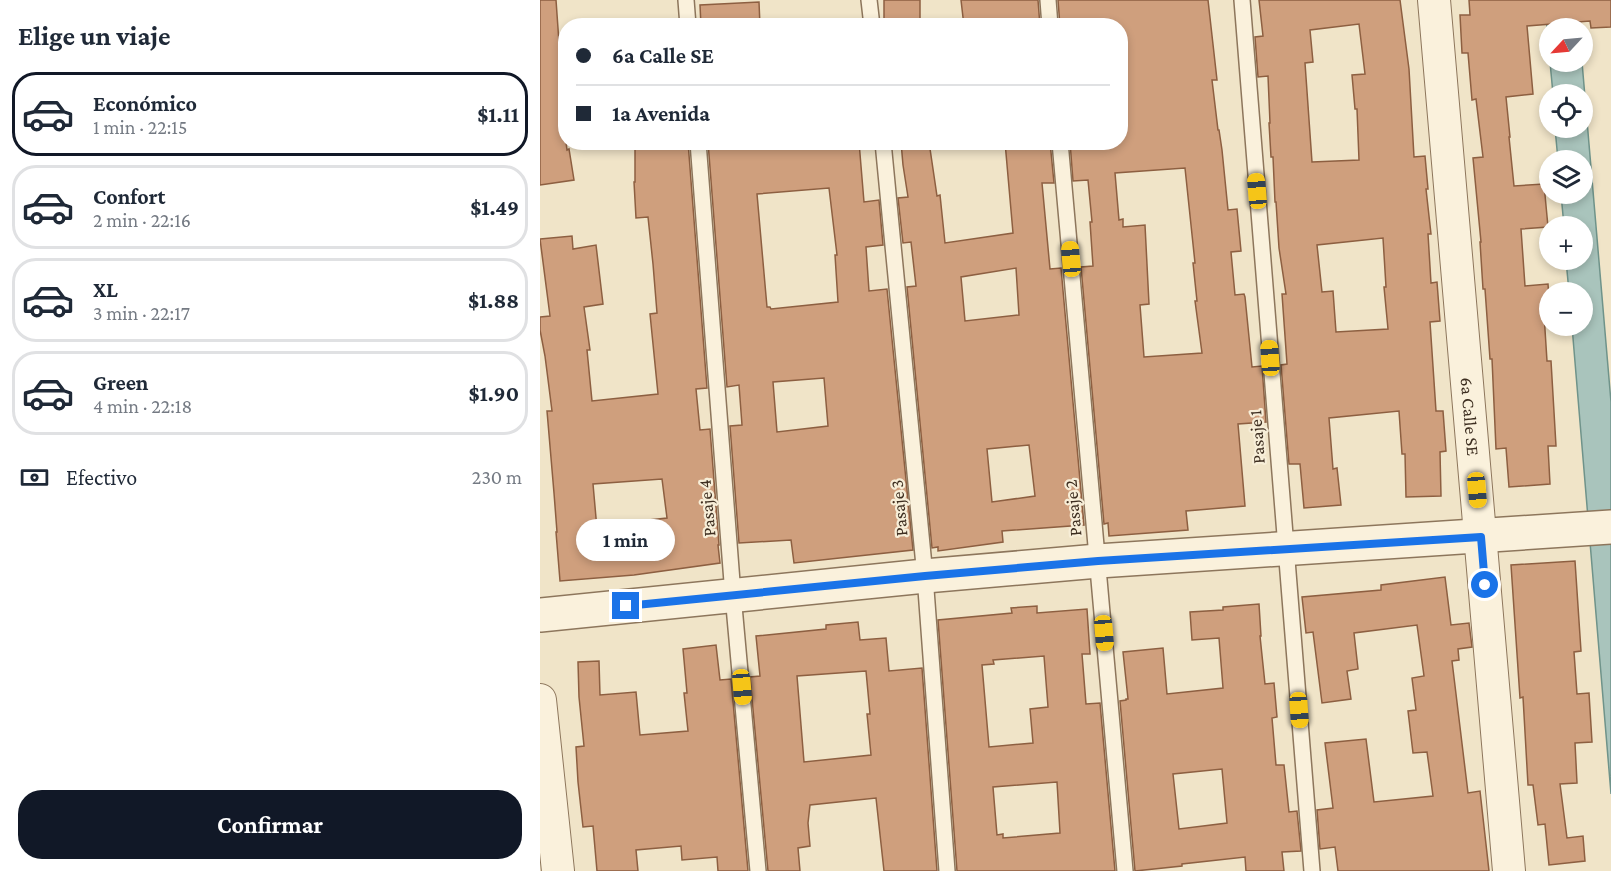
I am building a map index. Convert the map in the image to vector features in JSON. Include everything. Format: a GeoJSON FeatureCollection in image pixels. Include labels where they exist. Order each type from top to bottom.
{"type":"FeatureCollection","features":[{"type":"Feature","properties":{"kind":"street","name":"6a Calle SE"},"geometry":{"type":"LineString","coordinates":[[1434,0],[1509,871]]}},
{"type":"Feature","properties":{"kind":"street"},"geometry":{"type":"LineString","coordinates":[[540,615],[1098,561],[1610,527]]}},
{"type":"Feature","properties":{"kind":"street"},"geometry":{"type":"LineString","coordinates":[[540,700],[558,871]]}},
{"type":"Feature","properties":{"kind":"lane"},"geometry":{"type":"LineString","coordinates":[[686,0],[687,18]]}},
{"type":"Feature","properties":{"kind":"lane"},"geometry":{"type":"LineString","coordinates":[[869,0],[871,18]]}},
{"type":"Feature","properties":{"kind":"lane"},"geometry":{"type":"LineString","coordinates":[[1048,0],[1049,18]]}},
{"type":"Feature","properties":{"kind":"lane","name":"Pasaje 1"},"geometry":{"type":"LineString","coordinates":[[1242,0],[1312,871]]}},
{"type":"Feature","properties":{"kind":"lane","name":"Pasaje 4"},"geometry":{"type":"LineString","coordinates":[[699,150],[733,596],[758,871]]}},
{"type":"Feature","properties":{"kind":"lane","name":"Pasaje 3"},"geometry":{"type":"LineString","coordinates":[[884,150],[925,576],[947,871]]}},
{"type":"Feature","properties":{"kind":"lane","name":"Pasaje 2"},"geometry":{"type":"LineString","coordinates":[[1061,150],[1125,871]]}},
{"type":"Feature","properties":{"kind":"water"},"geometry":{"type":"Polygon","coordinates":[[[1545,0],[1577,0],[1578,18],[1546,18],[1545,0]]]}},
{"type":"Feature","properties":{"kind":"water"},"geometry":{"type":"Polygon","coordinates":[[[1551,72],[1583,72],[1584,84],[1552,84],[1551,72]]]}},
{"type":"Feature","properties":{"kind":"water"},"geometry":{"type":"Polygon","coordinates":[[[1556,138],[1588,138],[1590,150],[1557,150],[1556,138]]]}},
{"type":"Feature","properties":{"kind":"water"},"geometry":{"type":"Polygon","coordinates":[[[1593,191],[1611,402],[1611,794],[1573,336],[1593,336],[1593,282],[1568,282],[1567,270],[1593,270],[1593,216],[1563,216],[1562,204],[1593,204],[1593,191]]]}},
{"type":"Feature","properties":{"kind":"building"},"geometry":{"type":"Polygon","coordinates":[[[540,0],[556,0],[558,150],[569,150],[574,180],[540,185],[540,0]]]}},
{"type":"Feature","properties":{"kind":"building"},"geometry":{"type":"Polygon","coordinates":[[[884,0],[920,0],[920,18],[884,18],[884,0]]]}},
{"type":"Feature","properties":{"kind":"building"},"geometry":{"type":"Polygon","coordinates":[[[961,0],[1038,0],[1039,18],[963,18],[961,0]]]}},
{"type":"Feature","properties":{"kind":"building"},"geometry":{"type":"Polygon","coordinates":[[[1058,0],[1208,0],[1217,80],[1212,80],[1228,210],[1237,209],[1241,251],[1231,252],[1235,295],[1244,294],[1245,297],[1252,367],[1262,366],[1266,422],[1238,424],[1245,506],[1186,511],[1188,530],[1109,536],[1108,523],[1104,524],[1081,267],[1093,266],[1088,180],[1073,181],[1071,150],[1128,150],[1128,18],[1059,18],[1058,0]],[[1185,168],[1115,173],[1119,220],[1123,219],[1123,227],[1145,225],[1149,304],[1140,305],[1144,357],[1202,353],[1193,263],[1195,263],[1185,168]]]}},
{"type":"Feature","properties":{"kind":"building"},"geometry":{"type":"Polygon","coordinates":[[[1259,0],[1400,0],[1409,69],[1414,157],[1425,156],[1431,234],[1428,234],[1431,283],[1437,282],[1440,321],[1430,322],[1436,411],[1443,411],[1446,451],[1440,452],[1441,496],[1406,497],[1405,454],[1402,454],[1399,411],[1329,418],[1333,469],[1337,468],[1341,505],[1304,508],[1300,464],[1289,464],[1281,365],[1287,364],[1282,294],[1286,294],[1279,248],[1273,157],[1271,157],[1268,76],[1258,77],[1255,37],[1263,36],[1259,0]],[[1359,24],[1310,30],[1313,62],[1305,63],[1312,162],[1359,160],[1357,109],[1355,109],[1352,75],[1365,74],[1359,24]],[[1383,238],[1317,245],[1322,292],[1333,291],[1336,332],[1388,329],[1383,238]]]}},
{"type":"Feature","properties":{"kind":"building"},"geometry":{"type":"Polygon","coordinates":[[[1469,0],[1611,0],[1611,27],[1593,28],[1593,18],[1539,18],[1539,25],[1527,26],[1533,94],[1506,97],[1514,186],[1539,184],[1539,204],[1546,204],[1547,216],[1539,216],[1539,228],[1521,229],[1525,286],[1539,285],[1539,336],[1545,336],[1547,361],[1551,361],[1556,446],[1548,446],[1550,484],[1509,487],[1506,448],[1496,449],[1492,359],[1490,359],[1485,289],[1483,289],[1473,158],[1483,157],[1476,99],[1472,100],[1468,53],[1462,53],[1460,15],[1470,15],[1469,0]]]}},
{"type":"Feature","properties":{"kind":"building"},"geometry":{"type":"Polygon","coordinates":[[[759,2],[760,18],[701,18],[700,5],[759,2]]]}},
{"type":"Feature","properties":{"kind":"building"},"geometry":{"type":"Polygon","coordinates":[[[635,150],[689,150],[707,388],[696,389],[700,430],[710,429],[720,563],[634,575],[560,581],[547,411],[552,411],[540,330],[540,317],[550,316],[540,239],[572,236],[573,249],[596,245],[603,304],[584,307],[590,350],[587,350],[592,401],[658,394],[650,314],[657,313],[648,217],[636,218],[635,150]],[[662,479],[593,484],[597,529],[641,525],[640,521],[667,518],[662,479]]]}},
{"type":"Feature","properties":{"kind":"building"},"geometry":{"type":"Polygon","coordinates":[[[709,150],[860,150],[864,202],[879,200],[883,245],[866,247],[869,291],[887,289],[913,550],[794,563],[791,540],[739,543],[730,426],[742,425],[739,385],[727,387],[709,150]],[[829,188],[757,194],[767,307],[771,309],[838,302],[835,255],[837,255],[829,188]],[[824,378],[773,382],[777,432],[828,426],[824,378]]]}},
{"type":"Feature","properties":{"kind":"building"},"geometry":{"type":"Polygon","coordinates":[[[902,150],[930,150],[937,196],[940,195],[945,243],[1013,233],[1006,150],[1051,150],[1054,183],[1042,183],[1050,269],[1061,268],[1084,525],[1002,531],[1003,542],[938,551],[938,547],[932,548],[907,287],[916,286],[911,242],[903,243],[898,198],[908,197],[902,150]],[[1016,268],[961,277],[965,321],[1019,315],[1016,268]],[[1029,445],[987,449],[992,502],[1035,496],[1029,445]]]}},
{"type":"Feature","properties":{"kind":"building"},"geometry":{"type":"Polygon","coordinates":[[[1575,561],[1581,651],[1574,652],[1577,694],[1589,693],[1592,742],[1575,743],[1577,783],[1560,784],[1567,838],[1583,836],[1585,861],[1549,865],[1545,824],[1538,825],[1533,785],[1528,785],[1511,565],[1575,561]]]}},
{"type":"Feature","properties":{"kind":"building"},"geometry":{"type":"Polygon","coordinates":[[[1445,577],[1451,625],[1469,623],[1472,647],[1458,649],[1459,660],[1452,661],[1468,793],[1480,791],[1489,871],[1338,871],[1335,847],[1320,849],[1317,810],[1333,808],[1325,743],[1366,739],[1374,802],[1433,796],[1427,752],[1413,753],[1408,711],[1416,710],[1412,678],[1424,676],[1417,625],[1354,633],[1358,669],[1347,671],[1351,699],[1322,703],[1313,632],[1306,633],[1302,597],[1381,590],[1381,585],[1445,577]]]}},
{"type":"Feature","properties":{"kind":"building"},"geometry":{"type":"Polygon","coordinates":[[[1259,604],[1265,684],[1274,683],[1277,717],[1272,718],[1276,765],[1284,765],[1289,812],[1297,811],[1301,851],[1282,852],[1284,871],[1246,871],[1245,857],[1135,871],[1120,701],[1128,699],[1123,652],[1163,648],[1167,694],[1223,688],[1219,638],[1192,640],[1190,612],[1223,610],[1223,607],[1259,604]],[[1222,769],[1173,774],[1179,829],[1227,823],[1222,769]]]}},
{"type":"Feature","properties":{"kind":"building"},"geometry":{"type":"Polygon","coordinates":[[[1037,606],[1037,613],[1087,609],[1090,654],[1082,654],[1086,704],[1100,703],[1115,871],[957,871],[938,620],[1012,613],[1011,608],[1037,606]],[[1044,656],[993,660],[994,664],[982,665],[989,747],[1033,743],[1030,709],[1048,707],[1044,656]],[[1057,782],[993,787],[997,835],[1003,834],[1003,838],[1060,833],[1057,782]]]}},
{"type":"Feature","properties":{"kind":"building"},"geometry":{"type":"Polygon","coordinates":[[[858,622],[860,640],[886,638],[889,671],[922,668],[937,871],[884,871],[876,798],[810,805],[808,823],[810,846],[798,848],[800,871],[768,871],[750,677],[760,676],[756,636],[826,629],[826,625],[858,622]],[[866,671],[797,676],[804,762],[871,755],[867,714],[870,714],[866,671]]]}},
{"type":"Feature","properties":{"kind":"building"},"geometry":{"type":"Polygon","coordinates":[[[716,645],[720,680],[731,679],[748,871],[718,871],[717,857],[682,860],[681,846],[636,850],[638,871],[597,871],[593,826],[583,827],[578,782],[576,747],[584,746],[578,662],[599,661],[600,695],[636,692],[640,735],[688,731],[683,649],[716,645]]]}},
{"type":"Feature","properties":{"kind":"route"},"geometry":{"type":"LineString","coordinates":[[626,606],[1098,561],[1481,537],[1485,585]]}}]}
